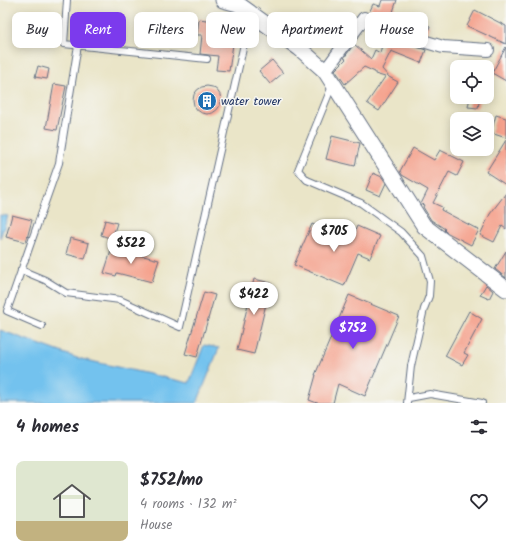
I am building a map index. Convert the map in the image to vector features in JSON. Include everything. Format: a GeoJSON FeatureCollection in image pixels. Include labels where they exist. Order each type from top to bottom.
{"type":"FeatureCollection","features":[{"type":"Feature","properties":{"kind":"street"},"geometry":{"type":"LineString","coordinates":[[223,0],[238,4],[249,12]]}},
{"type":"Feature","properties":{"kind":"street"},"geometry":{"type":"LineString","coordinates":[[324,71],[364,18],[383,29],[443,46],[488,50]]}},
{"type":"Feature","properties":{"kind":"street"},"geometry":{"type":"LineString","coordinates":[[259,19],[299,48],[324,71],[424,226],[506,289]]}},
{"type":"Feature","properties":{"kind":"lane"},"geometry":{"type":"LineString","coordinates":[[67,0],[64,44],[70,44]]}},
{"type":"Feature","properties":{"kind":"lane"},"geometry":{"type":"LineString","coordinates":[[42,326],[7,311],[20,270],[59,163],[78,48]]}},
{"type":"Feature","properties":{"kind":"lane"},"geometry":{"type":"LineString","coordinates":[[106,48],[207,59]]}},
{"type":"Feature","properties":{"kind":"lane"},"geometry":{"type":"LineString","coordinates":[[20,270],[45,280],[66,293],[120,300],[180,327],[242,48]]}},
{"type":"Feature","properties":{"kind":"lane"},"geometry":{"type":"LineString","coordinates":[[333,84],[298,170],[308,180],[361,203],[401,232],[423,256],[430,280],[429,296],[424,309],[411,366],[408,401],[430,394],[482,403]]}},
{"type":"Feature","properties":{"kind":"water"},"geometry":{"type":"Polygon","coordinates":[[[0,215],[8,216],[0,238],[0,215]]]}},
{"type":"Feature","properties":{"kind":"water"},"geometry":{"type":"Polygon","coordinates":[[[0,330],[77,358],[189,383],[204,345],[219,348],[197,403],[0,403],[0,330]]]}},
{"type":"Feature","properties":{"kind":"building"},"geometry":{"type":"Polygon","coordinates":[[[382,0],[397,0],[393,12],[369,12],[373,4],[380,6],[382,0]]]}},
{"type":"Feature","properties":{"kind":"building"},"geometry":{"type":"Polygon","coordinates":[[[475,10],[506,26],[506,44],[467,26],[475,10]]]}},
{"type":"Feature","properties":{"kind":"building"},"geometry":{"type":"Polygon","coordinates":[[[199,19],[206,20],[206,48],[232,48],[229,71],[216,70],[218,56],[200,54],[202,35],[198,35],[199,19]]]}},
{"type":"Feature","properties":{"kind":"building"},"geometry":{"type":"Polygon","coordinates":[[[357,47],[371,59],[375,50],[380,53],[381,48],[420,48],[426,50],[421,63],[391,51],[382,69],[389,77],[398,82],[379,111],[367,103],[385,77],[375,74],[375,72],[364,67],[345,84],[335,70],[346,59],[344,58],[351,48],[357,48],[357,47]]]}},
{"type":"Feature","properties":{"kind":"building"},"geometry":{"type":"Polygon","coordinates":[[[506,47],[506,81],[494,74],[494,69],[506,47]]]}},
{"type":"Feature","properties":{"kind":"building"},"geometry":{"type":"Polygon","coordinates":[[[272,60],[283,73],[270,84],[259,71],[272,60]]]}},
{"type":"Feature","properties":{"kind":"building"},"geometry":{"type":"Polygon","coordinates":[[[38,66],[49,69],[47,79],[35,77],[38,66]]]}},
{"type":"Feature","properties":{"kind":"building"},"geometry":{"type":"Polygon","coordinates":[[[54,84],[66,86],[57,130],[46,128],[54,84]]]}},
{"type":"Feature","properties":{"kind":"building","name":"water tower"},"geometry":{"type":"Polygon","coordinates":[[[207,86],[217,90],[221,100],[217,110],[207,114],[197,110],[193,100],[197,90],[207,86]]]}},
{"type":"Feature","properties":{"kind":"building"},"geometry":{"type":"Polygon","coordinates":[[[469,104],[479,104],[478,108],[468,107],[469,104]]]}},
{"type":"Feature","properties":{"kind":"building"},"geometry":{"type":"Polygon","coordinates":[[[496,115],[506,118],[506,138],[494,134],[494,122],[496,115]]]}},
{"type":"Feature","properties":{"kind":"building"},"geometry":{"type":"Polygon","coordinates":[[[332,136],[360,143],[355,166],[326,159],[332,136]]]}},
{"type":"Feature","properties":{"kind":"building"},"geometry":{"type":"Polygon","coordinates":[[[506,140],[506,185],[486,172],[506,140]]]}},
{"type":"Feature","properties":{"kind":"building"},"geometry":{"type":"Polygon","coordinates":[[[413,148],[434,160],[440,150],[464,162],[457,176],[449,172],[433,203],[442,207],[441,210],[479,230],[471,245],[446,232],[444,230],[445,229],[431,220],[423,207],[424,205],[421,204],[428,190],[402,175],[400,171],[413,148]]]}},
{"type":"Feature","properties":{"kind":"building"},"geometry":{"type":"Polygon","coordinates":[[[373,173],[382,177],[386,183],[380,196],[366,190],[373,173]]]}},
{"type":"Feature","properties":{"kind":"building"},"geometry":{"type":"Polygon","coordinates":[[[506,193],[506,229],[502,226],[494,242],[480,235],[490,214],[506,193]]]}},
{"type":"Feature","properties":{"kind":"building"},"geometry":{"type":"Polygon","coordinates":[[[12,215],[32,220],[26,242],[6,237],[12,215]]]}},
{"type":"Feature","properties":{"kind":"building"},"geometry":{"type":"Polygon","coordinates":[[[105,220],[117,223],[112,239],[101,235],[105,220]]]}},
{"type":"Feature","properties":{"kind":"building"},"geometry":{"type":"Polygon","coordinates":[[[312,224],[351,241],[357,226],[380,236],[370,258],[358,253],[344,286],[294,265],[312,224]]]}},
{"type":"Feature","properties":{"kind":"building"},"geometry":{"type":"Polygon","coordinates":[[[70,238],[89,243],[85,259],[66,254],[70,238]]]}},
{"type":"Feature","properties":{"kind":"building"},"geometry":{"type":"Polygon","coordinates":[[[112,248],[159,260],[152,282],[117,273],[116,276],[104,273],[112,248]]]}},
{"type":"Feature","properties":{"kind":"building"},"geometry":{"type":"Polygon","coordinates":[[[506,251],[506,278],[495,269],[506,251]]]}},
{"type":"Feature","properties":{"kind":"building"},"geometry":{"type":"Polygon","coordinates":[[[254,279],[271,283],[254,354],[237,350],[254,279]]]}},
{"type":"Feature","properties":{"kind":"building"},"geometry":{"type":"Polygon","coordinates":[[[486,285],[493,291],[489,299],[480,295],[486,285]]]}},
{"type":"Feature","properties":{"kind":"building"},"geometry":{"type":"Polygon","coordinates":[[[204,292],[215,295],[197,357],[185,354],[204,292]]]}},
{"type":"Feature","properties":{"kind":"building"},"geometry":{"type":"Polygon","coordinates":[[[349,295],[399,316],[365,396],[338,384],[333,403],[317,403],[309,400],[315,375],[349,295]]]}},
{"type":"Feature","properties":{"kind":"building"},"geometry":{"type":"Polygon","coordinates":[[[469,311],[482,319],[464,353],[468,355],[462,365],[445,356],[469,311]]]}},
{"type":"Feature","properties":{"kind":"place","name":"water tower"},"geometry":{"type":"Point","coordinates":[207,101]}}]}
